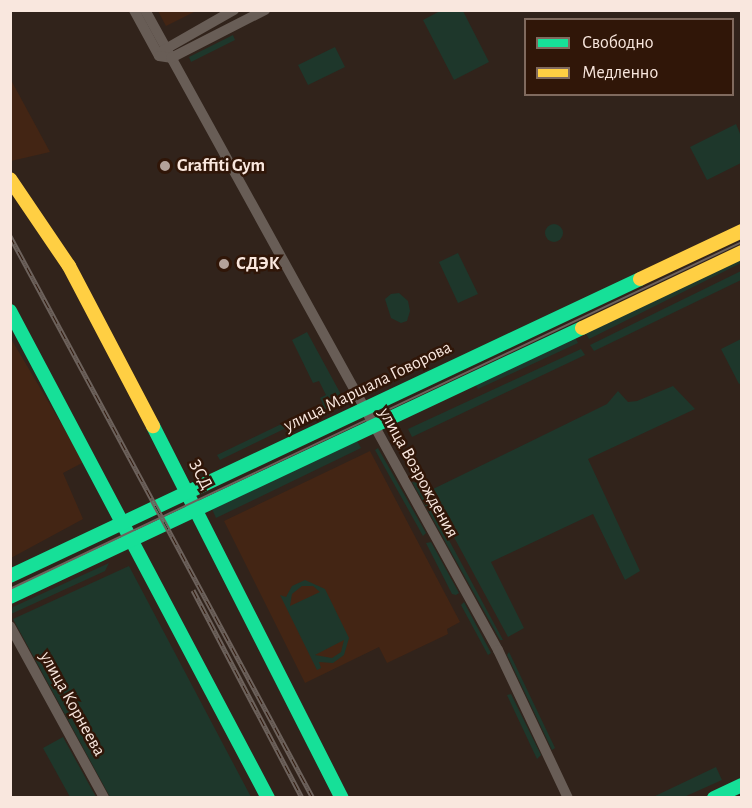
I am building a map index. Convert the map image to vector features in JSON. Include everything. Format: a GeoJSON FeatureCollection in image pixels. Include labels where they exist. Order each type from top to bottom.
{"type":"FeatureCollection","features":[{"type":"Feature","properties":{"kind":"main road","name":"ЗСД"},"geometry":{"type":"LineString","coordinates":[[10,178],[69,266],[220,553],[342,798]]}},
{"type":"Feature","properties":{"kind":"main road","name":"улица Маршала Говорова"},"geometry":{"type":"LineString","coordinates":[[10,576],[741,231]]}},
{"type":"Feature","properties":{"kind":"main road","name":"улица Маршала Говорова"},"geometry":{"type":"LineString","coordinates":[[10,597],[741,252]]}},
{"type":"Feature","properties":{"kind":"main road"},"geometry":{"type":"LineString","coordinates":[[10,310],[268,798]]}},
{"type":"Feature","properties":{"kind":"main road"},"geometry":{"type":"LineString","coordinates":[[714,798],[741,784]]}},
{"type":"Feature","properties":{"kind":"street","name":"улица Возрождения"},"geometry":{"type":"LineString","coordinates":[[134,10],[162,51],[171,58],[363,410],[373,424],[498,650],[568,798]]}},
{"type":"Feature","properties":{"kind":"street","name":"улица Возрождения"},"geometry":{"type":"LineString","coordinates":[[145,10],[162,51]]}},
{"type":"Feature","properties":{"kind":"street"},"geometry":{"type":"LineString","coordinates":[[162,51],[234,10]]}},
{"type":"Feature","properties":{"kind":"street"},"geometry":{"type":"LineString","coordinates":[[171,58],[265,10]]}},
{"type":"Feature","properties":{"kind":"street","name":"улица Корнеева"},"geometry":{"type":"LineString","coordinates":[[10,626],[104,798]]}},
{"type":"Feature","properties":{"kind":"shaded area"},"geometry":{"type":"Polygon","coordinates":[[[158,11],[196,11],[166,26],[158,11]]]}},
{"type":"Feature","properties":{"kind":"shaded area"},"geometry":{"type":"Polygon","coordinates":[[[11,80],[50,152],[11,161],[11,80]]]}},
{"type":"Feature","properties":{"kind":"shaded area"},"geometry":{"type":"Polygon","coordinates":[[[10,337],[84,462],[63,473],[83,519],[11,558],[10,337]]]}},
{"type":"Feature","properties":{"kind":"shaded area"},"geometry":{"type":"Polygon","coordinates":[[[370,451],[460,622],[447,629],[448,634],[387,663],[379,647],[305,683],[224,521],[370,451]]]}},
{"type":"Feature","properties":{"kind":"green space"},"geometry":{"type":"Polygon","coordinates":[[[440,11],[463,11],[489,62],[454,80],[423,20],[440,11]]]}},
{"type":"Feature","properties":{"kind":"green space"},"geometry":{"type":"Polygon","coordinates":[[[233,35],[235,40],[191,62],[189,57],[233,35]]]}},
{"type":"Feature","properties":{"kind":"green space"},"geometry":{"type":"Polygon","coordinates":[[[335,47],[345,67],[308,85],[298,65],[335,47]]]}},
{"type":"Feature","properties":{"kind":"green space"},"geometry":{"type":"Polygon","coordinates":[[[736,124],[741,136],[741,163],[707,180],[690,147],[736,124]]]}},
{"type":"Feature","properties":{"kind":"green space"},"geometry":{"type":"Polygon","coordinates":[[[550,224],[558,224],[563,229],[561,240],[550,242],[545,237],[545,229],[550,224]]]}},
{"type":"Feature","properties":{"kind":"green space"},"geometry":{"type":"Polygon","coordinates":[[[458,253],[478,294],[458,303],[439,262],[458,253]]]}},
{"type":"Feature","properties":{"kind":"green space"},"geometry":{"type":"Polygon","coordinates":[[[741,256],[741,263],[589,339],[585,332],[741,256]]]}},
{"type":"Feature","properties":{"kind":"green space"},"geometry":{"type":"Polygon","coordinates":[[[741,271],[741,280],[594,351],[590,345],[741,271]]]}},
{"type":"Feature","properties":{"kind":"green space"},"geometry":{"type":"Polygon","coordinates":[[[399,293],[408,301],[410,311],[407,321],[401,323],[391,318],[385,299],[391,294],[399,293]]]}},
{"type":"Feature","properties":{"kind":"green space"},"geometry":{"type":"Polygon","coordinates":[[[307,332],[344,400],[220,460],[217,455],[323,404],[320,398],[326,395],[319,381],[313,383],[292,340],[307,332]]]}},
{"type":"Feature","properties":{"kind":"green space"},"geometry":{"type":"Polygon","coordinates":[[[575,337],[578,343],[478,389],[475,384],[575,337]]]}},
{"type":"Feature","properties":{"kind":"green space"},"geometry":{"type":"Polygon","coordinates":[[[741,339],[741,383],[739,384],[721,349],[741,339]]]}},
{"type":"Feature","properties":{"kind":"green space"},"geometry":{"type":"Polygon","coordinates":[[[581,349],[585,355],[412,437],[408,429],[581,349]]]}},
{"type":"Feature","properties":{"kind":"green space"},"geometry":{"type":"Polygon","coordinates":[[[673,386],[695,409],[588,459],[640,571],[625,580],[593,514],[491,562],[524,628],[508,637],[429,491],[607,404],[618,391],[628,402],[637,401],[673,386]]]}},
{"type":"Feature","properties":{"kind":"green space"},"geometry":{"type":"Polygon","coordinates":[[[357,441],[361,448],[216,518],[212,509],[357,441]]]}},
{"type":"Feature","properties":{"kind":"green space"},"geometry":{"type":"Polygon","coordinates":[[[378,448],[426,533],[423,536],[375,450],[378,448]]]}},
{"type":"Feature","properties":{"kind":"green space"},"geometry":{"type":"Polygon","coordinates":[[[412,482],[418,483],[503,640],[500,640],[412,482]]]}},
{"type":"Feature","properties":{"kind":"green space"},"geometry":{"type":"Polygon","coordinates":[[[431,542],[459,593],[456,595],[452,594],[426,543],[431,542]]]}},
{"type":"Feature","properties":{"kind":"green space"},"geometry":{"type":"Polygon","coordinates":[[[109,563],[105,571],[11,614],[13,607],[109,563]]]}},
{"type":"Feature","properties":{"kind":"green space"},"geometry":{"type":"Polygon","coordinates":[[[129,566],[251,797],[110,797],[13,619],[129,566]]]}},
{"type":"Feature","properties":{"kind":"green space"},"geometry":{"type":"Polygon","coordinates":[[[305,580],[325,589],[349,638],[344,655],[333,663],[319,662],[321,668],[317,670],[280,595],[286,597],[292,586],[305,580]],[[302,586],[292,594],[290,606],[320,592],[313,586],[302,586]],[[344,640],[315,655],[332,658],[341,652],[344,640]]]}},
{"type":"Feature","properties":{"kind":"green space"},"geometry":{"type":"Polygon","coordinates":[[[464,602],[491,653],[488,655],[461,605],[464,602]]]}},
{"type":"Feature","properties":{"kind":"green space"},"geometry":{"type":"Polygon","coordinates":[[[509,652],[555,748],[552,750],[507,655],[509,652]]]}},
{"type":"Feature","properties":{"kind":"green space"},"geometry":{"type":"Polygon","coordinates":[[[511,694],[541,755],[537,759],[507,695],[511,694]]]}},
{"type":"Feature","properties":{"kind":"green space"},"geometry":{"type":"Polygon","coordinates":[[[63,737],[96,797],[70,797],[43,748],[63,737]]]}},
{"type":"Feature","properties":{"kind":"green space"},"geometry":{"type":"Polygon","coordinates":[[[716,767],[722,780],[684,797],[653,797],[716,767]]]}},
{"type":"Feature","properties":{"kind":"tram line"},"geometry":{"type":"LineString","coordinates":[[10,589],[742,242]]}},
{"type":"Feature","properties":{"kind":"railway"},"geometry":{"type":"LineString","coordinates":[[10,236],[313,798]]}},
{"type":"Feature","properties":{"kind":"railway"},"geometry":{"type":"LineString","coordinates":[[193,590],[302,798]]}},
{"type":"Feature","properties":{"kind":"traffic: fast"},"geometry":{"type":"LineString","coordinates":[[10,576],[640,279]]}},
{"type":"Feature","properties":{"kind":"traffic: fast"},"geometry":{"type":"LineString","coordinates":[[10,311],[268,798]]}},
{"type":"Feature","properties":{"kind":"traffic: fast"},"geometry":{"type":"LineString","coordinates":[[10,597],[582,328]]}},
{"type":"Feature","properties":{"kind":"traffic: fast"},"geometry":{"type":"LineString","coordinates":[[153,426],[342,798]]}},
{"type":"Feature","properties":{"kind":"traffic: fast"},"geometry":{"type":"LineString","coordinates":[[714,798],[742,785]]}},
{"type":"Feature","properties":{"kind":"traffic: slow"},"geometry":{"type":"LineString","coordinates":[[10,179],[69,266],[153,426]]}},
{"type":"Feature","properties":{"kind":"traffic: slow"},"geometry":{"type":"LineString","coordinates":[[640,279],[742,231]]}},
{"type":"Feature","properties":{"kind":"traffic: slow"},"geometry":{"type":"LineString","coordinates":[[582,328],[742,252]]}},
{"type":"Feature","properties":{"kind":"place","name":"Graffiti Gym"},"geometry":{"type":"Point","coordinates":[165,166]}},
{"type":"Feature","properties":{"kind":"place","name":"СДЭК"},"geometry":{"type":"Point","coordinates":[224,264]}}]}
